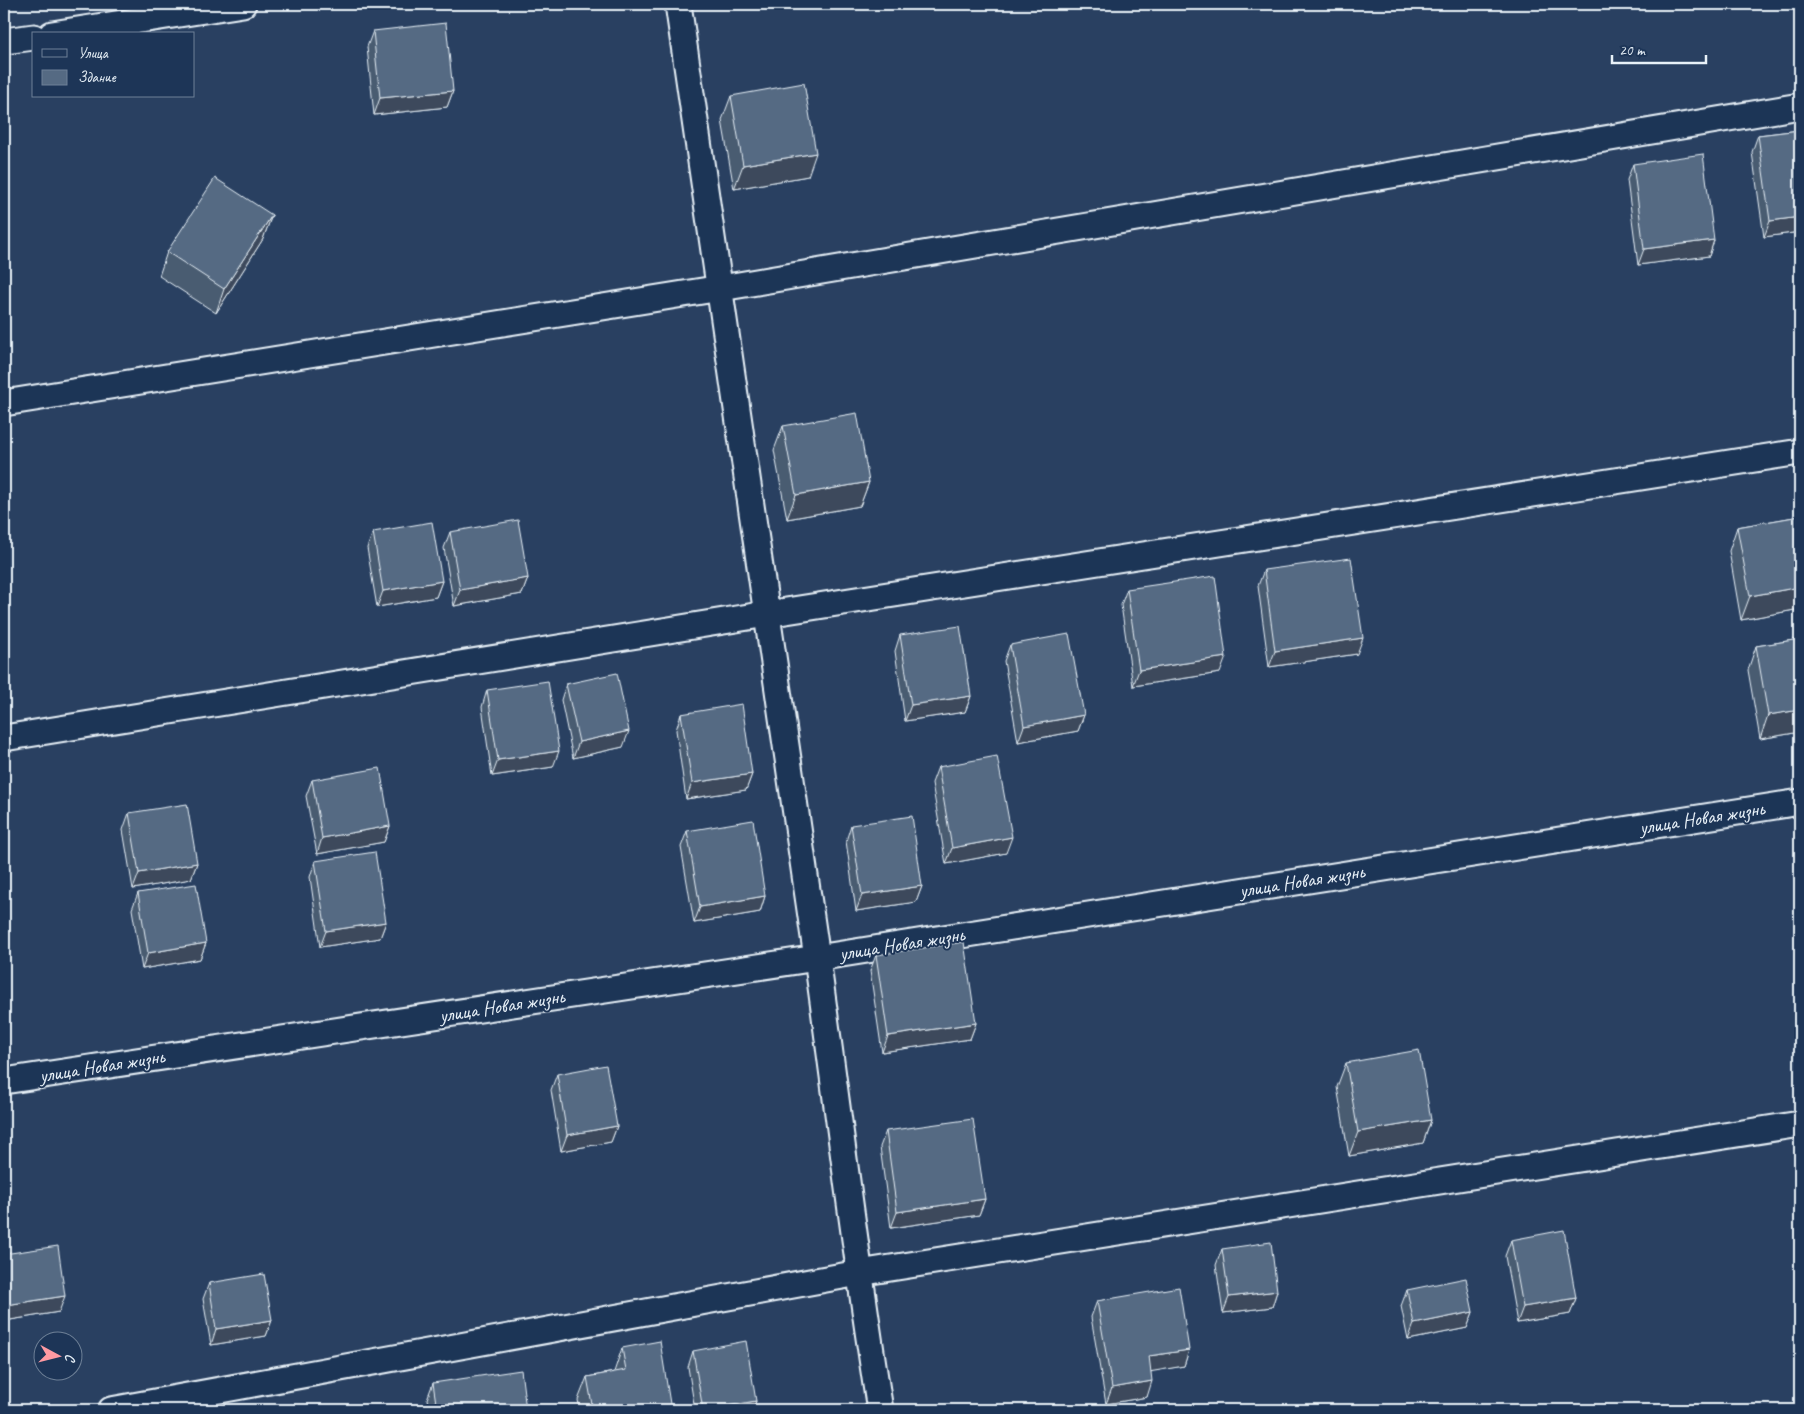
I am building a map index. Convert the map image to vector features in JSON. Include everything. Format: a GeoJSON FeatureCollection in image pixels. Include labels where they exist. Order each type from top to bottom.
{"type":"FeatureCollection","features":[{"type":"Feature","properties":{"kind":"street"},"geometry":{"type":"LineString","coordinates":[[65,32],[243,4]]}},
{"type":"Feature","properties":{"kind":"street"},"geometry":{"type":"LineString","coordinates":[[678,4],[721,288],[817,958],[858,1274],[880,1410]]}},
{"type":"Feature","properties":{"kind":"street"},"geometry":{"type":"LineString","coordinates":[[4,41],[32,37]]}},
{"type":"Feature","properties":{"kind":"street"},"geometry":{"type":"LineString","coordinates":[[4,403],[721,288],[1800,106]]}},
{"type":"Feature","properties":{"kind":"street"},"geometry":{"type":"LineString","coordinates":[[4,738],[767,614],[1800,452]]}},
{"type":"Feature","properties":{"kind":"street","name":"улица Новая жизнь"},"geometry":{"type":"LineString","coordinates":[[4,1081],[817,958],[1800,802]]}},
{"type":"Feature","properties":{"kind":"street"},"geometry":{"type":"LineString","coordinates":[[111,1410],[858,1274],[1800,1124]]}},
{"type":"Feature","properties":{"kind":"building"},"geometry":{"type":"Polygon","coordinates":[[[446,23],[453,91],[380,98],[373,31],[446,23]]]}},
{"type":"Feature","properties":{"kind":"building"},"geometry":{"type":"Polygon","coordinates":[[[804,83],[816,153],[743,165],[731,96],[804,83]]]}},
{"type":"Feature","properties":{"kind":"building"},"geometry":{"type":"Polygon","coordinates":[[[1800,130],[1800,217],[1770,221],[1758,135],[1800,130]]]}},
{"type":"Feature","properties":{"kind":"building"},"geometry":{"type":"Polygon","coordinates":[[[1703,154],[1714,240],[1644,249],[1633,164],[1703,154]]]}},
{"type":"Feature","properties":{"kind":"building"},"geometry":{"type":"Polygon","coordinates":[[[215,178],[272,215],[224,289],[167,252],[215,178]]]}},
{"type":"Feature","properties":{"kind":"building"},"geometry":{"type":"Polygon","coordinates":[[[857,413],[869,482],[796,495],[783,426],[857,413]]]}},
{"type":"Feature","properties":{"kind":"building"},"geometry":{"type":"Polygon","coordinates":[[[1800,516],[1800,587],[1750,596],[1737,527],[1800,516]]]}},
{"type":"Feature","properties":{"kind":"building"},"geometry":{"type":"Polygon","coordinates":[[[518,520],[528,578],[460,590],[450,532],[518,520]]]}},
{"type":"Feature","properties":{"kind":"building"},"geometry":{"type":"Polygon","coordinates":[[[432,522],[442,581],[383,591],[373,532],[432,522]]]}},
{"type":"Feature","properties":{"kind":"building"},"geometry":{"type":"Polygon","coordinates":[[[1351,558],[1363,638],[1275,651],[1264,570],[1351,558]]]}},
{"type":"Feature","properties":{"kind":"building"},"geometry":{"type":"Polygon","coordinates":[[[1215,576],[1226,657],[1139,670],[1127,589],[1215,576]]]}},
{"type":"Feature","properties":{"kind":"building"},"geometry":{"type":"Polygon","coordinates":[[[960,626],[971,696],[911,705],[900,635],[960,626]]]}},
{"type":"Feature","properties":{"kind":"building"},"geometry":{"type":"Polygon","coordinates":[[[1069,634],[1084,715],[1024,726],[1010,645],[1069,634]]]}},
{"type":"Feature","properties":{"kind":"building"},"geometry":{"type":"Polygon","coordinates":[[[1800,639],[1800,710],[1768,715],[1756,646],[1800,639]]]}},
{"type":"Feature","properties":{"kind":"building"},"geometry":{"type":"Polygon","coordinates":[[[617,673],[629,731],[579,742],[566,684],[617,673]]]}},
{"type":"Feature","properties":{"kind":"building"},"geometry":{"type":"Polygon","coordinates":[[[548,681],[559,751],[498,760],[487,690],[548,681]]]}},
{"type":"Feature","properties":{"kind":"building"},"geometry":{"type":"Polygon","coordinates":[[[742,704],[752,774],[692,783],[681,714],[742,704]]]}},
{"type":"Feature","properties":{"kind":"building"},"geometry":{"type":"Polygon","coordinates":[[[997,756],[1012,837],[952,848],[938,767],[997,756]]]}},
{"type":"Feature","properties":{"kind":"building"},"geometry":{"type":"Polygon","coordinates":[[[380,768],[390,826],[322,838],[312,780],[380,768]]]}},
{"type":"Feature","properties":{"kind":"building"},"geometry":{"type":"Polygon","coordinates":[[[187,804],[197,863],[139,873],[129,813],[187,804]]]}},
{"type":"Feature","properties":{"kind":"building"},"geometry":{"type":"Polygon","coordinates":[[[912,816],[922,886],[862,895],[851,825],[912,816]]]}},
{"type":"Feature","properties":{"kind":"building"},"geometry":{"type":"Polygon","coordinates":[[[753,820],[765,896],[700,907],[687,831],[753,820]]]}},
{"type":"Feature","properties":{"kind":"building"},"geometry":{"type":"Polygon","coordinates":[[[375,852],[386,922],[326,931],[315,861],[375,852]]]}},
{"type":"Feature","properties":{"kind":"building"},"geometry":{"type":"Polygon","coordinates":[[[196,884],[206,943],[148,953],[138,893],[196,884]]]}},
{"type":"Feature","properties":{"kind":"building"},"geometry":{"type":"Polygon","coordinates":[[[964,942],[976,1023],[888,1036],[876,955],[964,942]]]}},
{"type":"Feature","properties":{"kind":"building"},"geometry":{"type":"Polygon","coordinates":[[[1419,1050],[1431,1120],[1358,1132],[1346,1063],[1419,1050]]]}},
{"type":"Feature","properties":{"kind":"building"},"geometry":{"type":"Polygon","coordinates":[[[606,1065],[617,1126],[567,1135],[557,1074],[606,1065]]]}},
{"type":"Feature","properties":{"kind":"building"},"geometry":{"type":"Polygon","coordinates":[[[973,1119],[985,1199],[897,1212],[886,1131],[973,1119]]]}},
{"type":"Feature","properties":{"kind":"building"},"geometry":{"type":"Polygon","coordinates":[[[1564,1230],[1576,1298],[1523,1307],[1511,1240],[1564,1230]]]}},
{"type":"Feature","properties":{"kind":"building"},"geometry":{"type":"Polygon","coordinates":[[[1271,1242],[1277,1291],[1229,1297],[1222,1249],[1271,1242]]]}},
{"type":"Feature","properties":{"kind":"building"},"geometry":{"type":"Polygon","coordinates":[[[58,1246],[65,1296],[6,1305],[4,1254],[58,1246]]]}},
{"type":"Feature","properties":{"kind":"building"},"geometry":{"type":"Polygon","coordinates":[[[264,1274],[272,1320],[216,1329],[209,1283],[264,1274]]]}},
{"type":"Feature","properties":{"kind":"building"},"geometry":{"type":"Polygon","coordinates":[[[1466,1278],[1473,1312],[1414,1324],[1407,1290],[1466,1278]]]}},
{"type":"Feature","properties":{"kind":"building"},"geometry":{"type":"Polygon","coordinates":[[[1179,1287],[1189,1350],[1149,1356],[1152,1381],[1112,1388],[1097,1301],[1179,1287]]]}},
{"type":"Feature","properties":{"kind":"building"},"geometry":{"type":"Polygon","coordinates":[[[660,1341],[671,1410],[593,1410],[587,1377],[626,1370],[622,1348],[660,1341]]]}},
{"type":"Feature","properties":{"kind":"building"},"geometry":{"type":"Polygon","coordinates":[[[746,1341],[756,1401],[703,1410],[693,1351],[746,1341]]]}},
{"type":"Feature","properties":{"kind":"building"},"geometry":{"type":"Polygon","coordinates":[[[521,1370],[526,1410],[437,1410],[433,1383],[521,1370]]]}}]}
